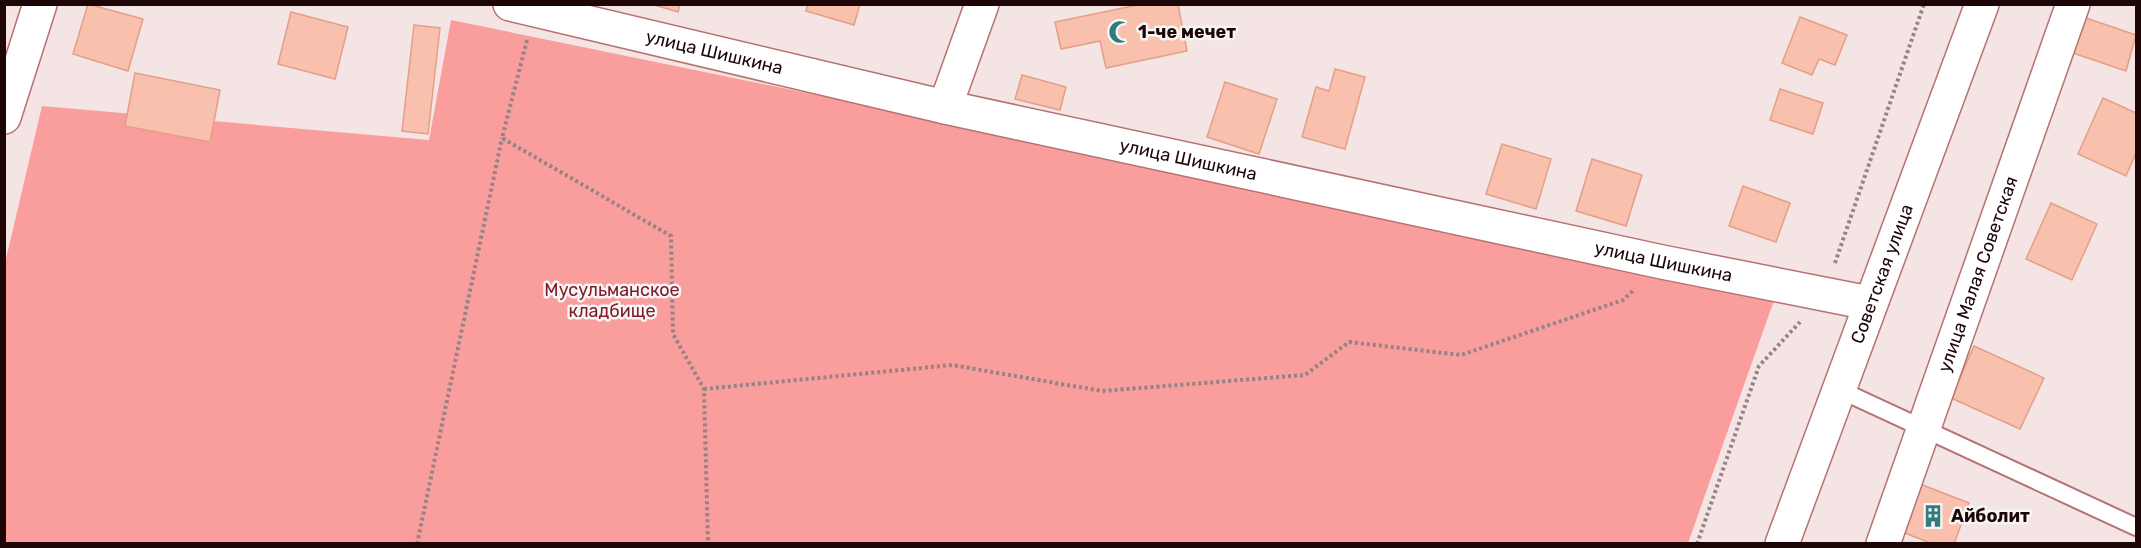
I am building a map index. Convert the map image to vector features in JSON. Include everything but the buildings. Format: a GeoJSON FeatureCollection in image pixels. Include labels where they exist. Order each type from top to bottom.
{"type":"FeatureCollection","features":[{"type":"Feature","properties":{"kind":"street"},"geometry":{"type":"LineString","coordinates":[[4,117],[40,4]]}},
{"type":"Feature","properties":{"kind":"street"},"geometry":{"type":"LineString","coordinates":[[945,107],[982,4]]}},
{"type":"Feature","properties":{"kind":"street","name":"Советская улица"},"geometry":{"type":"LineString","coordinates":[[1782,543],[1869,303],[1982,4]]}},
{"type":"Feature","properties":{"kind":"street","name":"улица Малая Советская"},"geometry":{"type":"LineString","coordinates":[[1883,543],[2073,4]]}},
{"type":"Feature","properties":{"kind":"street","name":"улица Шишкина"},"geometry":{"type":"LineString","coordinates":[[522,7],[945,107],[1662,262],[1869,303]]}},
{"type":"Feature","properties":{"kind":"lane"},"geometry":{"type":"LineString","coordinates":[[1838,389],[2136,527]]}},
{"type":"Feature","properties":{"kind":"path"},"geometry":{"type":"LineString","coordinates":[[417,543],[502,138],[522,7]]}},
{"type":"Feature","properties":{"kind":"path"},"geometry":{"type":"LineString","coordinates":[[502,138],[671,236],[674,334],[704,389],[708,543]]}},
{"type":"Feature","properties":{"kind":"path"},"geometry":{"type":"LineString","coordinates":[[704,389],[952,365],[1102,390],[1305,375],[1350,342],[1461,355],[1623,300],[1662,262]]}},
{"type":"Feature","properties":{"kind":"green space","name":"Мусульманское кладбище"},"geometry":{"type":"Polygon","coordinates":[[[451,20],[1777,292],[1688,543],[5,544],[5,263],[42,106],[429,140],[451,20]]]}},
{"type":"Feature","properties":{"kind":"place","name":"1-че мечет"},"geometry":{"type":"Point","coordinates":[1120,32]}},
{"type":"Feature","properties":{"kind":"place","name":"Айболит"},"geometry":{"type":"Point","coordinates":[1933,516]}}]}
